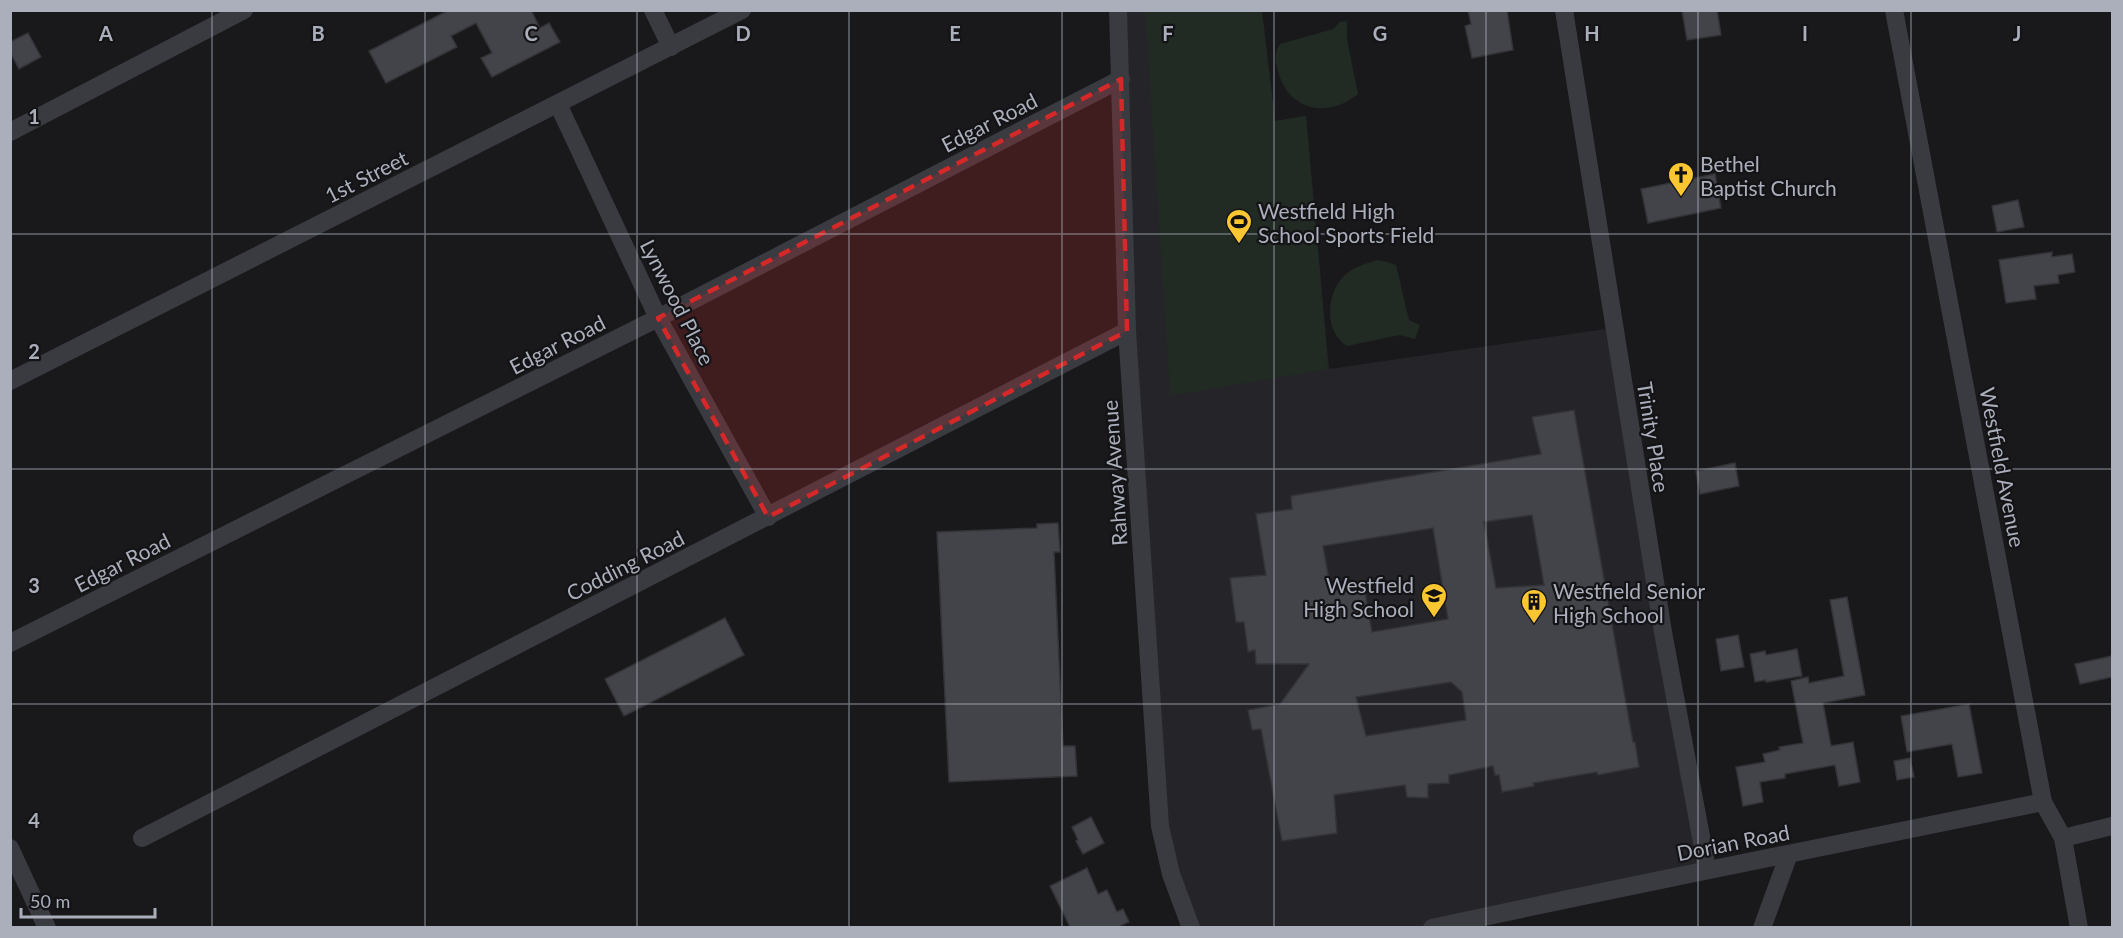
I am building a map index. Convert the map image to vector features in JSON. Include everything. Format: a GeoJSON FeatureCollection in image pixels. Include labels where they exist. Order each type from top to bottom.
{"type":"FeatureCollection","features":[{"type":"Feature","properties":{"kind":"street"},"geometry":{"type":"LineString","coordinates":[[10,132],[244,10]]}},
{"type":"Feature","properties":{"kind":"street"},"geometry":{"type":"LineString","coordinates":[[652,10],[671,47]]}},
{"type":"Feature","properties":{"kind":"street","name":"1st Street"},"geometry":{"type":"LineString","coordinates":[[10,381],[742,10]]}},
{"type":"Feature","properties":{"kind":"street","name":"Rahway Avenue"},"geometry":{"type":"LineString","coordinates":[[1118,10],[1127,331],[1160,826],[1172,874],[1191,927]]}},
{"type":"Feature","properties":{"kind":"street","name":"Trinity Place"},"geometry":{"type":"LineString","coordinates":[[1564,10],[1663,632],[1707,869]]}},
{"type":"Feature","properties":{"kind":"street","name":"Westfield Avenue"},"geometry":{"type":"LineString","coordinates":[[1894,10],[2043,802],[2063,838],[2079,927]]}},
{"type":"Feature","properties":{"kind":"street","name":"Edgar Road"},"geometry":{"type":"LineString","coordinates":[[10,643],[658,318],[1120,79]]}},
{"type":"Feature","properties":{"kind":"street","name":"Lynwood Place"},"geometry":{"type":"LineString","coordinates":[[558,104],[658,318],[768,517]]}},
{"type":"Feature","properties":{"kind":"street","name":"Codding Road"},"geometry":{"type":"LineString","coordinates":[[142,838],[1127,331]]}},
{"type":"Feature","properties":{"kind":"street","name":"Dorian Road"},"geometry":{"type":"LineString","coordinates":[[1432,927],[2043,802]]}},
{"type":"Feature","properties":{"kind":"street"},"geometry":{"type":"LineString","coordinates":[[2063,838],[2112,826]]}},
{"type":"Feature","properties":{"kind":"street"},"geometry":{"type":"LineString","coordinates":[[10,848],[46,927]]}},
{"type":"Feature","properties":{"kind":"street"},"geometry":{"type":"LineString","coordinates":[[1762,927],[1789,854]]}},
{"type":"Feature","properties":{"kind":"highlighted area"},"geometry":{"type":"Polygon","coordinates":[[[1121,79],[1127,331],[768,517],[658,318],[1121,79]]]}},
{"type":"Feature","properties":{"kind":"shaded area"},"geometry":{"type":"Polygon","coordinates":[[[1118,11],[1262,11],[1275,121],[1306,116],[1329,369],[1613,328],[1707,869],[1432,927],[1191,927],[1160,826],[1118,11]]]}},
{"type":"Feature","properties":{"kind":"shaded area","name":"Westfield High School Sports Field"},"geometry":{"type":"Polygon","coordinates":[[[1145,11],[1262,11],[1275,121],[1306,116],[1328,369],[1170,396],[1145,11]]]}},
{"type":"Feature","properties":{"kind":"shaded area"},"geometry":{"type":"Polygon","coordinates":[[[1347,21],[1347,39],[1358,94],[1334,107],[1310,107],[1300,102],[1290,95],[1278,71],[1276,57],[1280,44],[1333,29],[1340,22],[1347,21]]]}},
{"type":"Feature","properties":{"kind":"shaded area"},"geometry":{"type":"Polygon","coordinates":[[[1377,260],[1396,265],[1409,320],[1420,325],[1415,339],[1400,335],[1347,346],[1334,332],[1331,323],[1333,293],[1343,277],[1350,271],[1377,260]]]}},
{"type":"Feature","properties":{"kind":"building"},"geometry":{"type":"Polygon","coordinates":[[[449,10],[531,10],[540,28],[549,23],[560,42],[492,77],[481,58],[492,53],[476,23],[451,36],[457,47],[386,83],[369,51],[449,10]]]}},
{"type":"Feature","properties":{"kind":"building"},"geometry":{"type":"Polygon","coordinates":[[[1468,10],[1507,10],[1513,50],[1472,58],[1465,26],[1471,24],[1468,10]]]}},
{"type":"Feature","properties":{"kind":"building"},"geometry":{"type":"Polygon","coordinates":[[[1682,10],[1717,10],[1721,35],[1687,40],[1682,10]]]}},
{"type":"Feature","properties":{"kind":"building"},"geometry":{"type":"Polygon","coordinates":[[[28,33],[41,57],[19,69],[10,52],[10,42],[28,33]]]}},
{"type":"Feature","properties":{"kind":"building","name":"Bethel Baptist Church"},"geometry":{"type":"Polygon","coordinates":[[[1715,174],[1721,208],[1648,223],[1641,189],[1715,174]]]}},
{"type":"Feature","properties":{"kind":"building"},"geometry":{"type":"Polygon","coordinates":[[[2018,200],[2024,227],[1997,232],[1992,206],[2018,200]]]}},
{"type":"Feature","properties":{"kind":"building"},"geometry":{"type":"Polygon","coordinates":[[[2052,252],[2052,257],[2072,254],[2075,272],[2058,275],[2059,283],[2034,286],[2036,299],[2006,303],[1999,260],[2052,252]]]}},
{"type":"Feature","properties":{"kind":"building","name":"Westfield Senior High School"},"geometry":{"type":"Polygon","coordinates":[[[1574,410],[1639,767],[1533,783],[1534,786],[1502,792],[1499,775],[1495,775],[1493,766],[1449,775],[1449,783],[1428,784],[1428,798],[1407,797],[1405,785],[1334,795],[1337,833],[1282,841],[1261,729],[1252,730],[1248,710],[1280,704],[1309,664],[1256,664],[1255,650],[1248,652],[1244,622],[1236,622],[1230,578],[1266,575],[1256,514],[1292,509],[1291,496],[1541,454],[1532,417],[1574,410]],[[1532,515],[1484,522],[1496,588],[1544,585],[1532,515]],[[1433,528],[1323,546],[1331,591],[1364,586],[1372,632],[1448,619],[1433,528]],[[1451,682],[1356,697],[1366,736],[1466,720],[1462,692],[1451,682]]]}},
{"type":"Feature","properties":{"kind":"building"},"geometry":{"type":"Polygon","coordinates":[[[1735,463],[1739,486],[1700,494],[1696,471],[1735,463]]]}},
{"type":"Feature","properties":{"kind":"building"},"geometry":{"type":"Polygon","coordinates":[[[1058,523],[1060,552],[1054,552],[1063,746],[1075,746],[1077,776],[949,782],[937,532],[1037,528],[1037,524],[1058,523]]]}},
{"type":"Feature","properties":{"kind":"building"},"geometry":{"type":"Polygon","coordinates":[[[1847,597],[1865,695],[1823,703],[1831,746],[1853,742],[1860,782],[1839,786],[1835,765],[1785,774],[1785,778],[1760,782],[1763,802],[1743,806],[1736,767],[1765,762],[1763,754],[1780,750],[1779,747],[1803,743],[1791,681],[1808,677],[1809,683],[1844,676],[1830,600],[1847,597]]]}},
{"type":"Feature","properties":{"kind":"building"},"geometry":{"type":"Polygon","coordinates":[[[725,618],[744,655],[624,716],[605,679],[725,618]]]}},
{"type":"Feature","properties":{"kind":"building"},"geometry":{"type":"Polygon","coordinates":[[[1738,635],[1744,667],[1721,671],[1716,639],[1738,635]]]}},
{"type":"Feature","properties":{"kind":"building"},"geometry":{"type":"Polygon","coordinates":[[[1797,649],[1802,676],[1755,682],[1750,654],[1765,651],[1766,655],[1797,649]]]}},
{"type":"Feature","properties":{"kind":"building"},"geometry":{"type":"Polygon","coordinates":[[[2112,656],[2112,677],[2080,684],[2075,664],[2112,656]]]}},
{"type":"Feature","properties":{"kind":"building"},"geometry":{"type":"Polygon","coordinates":[[[1969,704],[1982,773],[1958,777],[1952,744],[1907,752],[1901,716],[1969,704]]]}},
{"type":"Feature","properties":{"kind":"building"},"geometry":{"type":"Polygon","coordinates":[[[1910,758],[1914,777],[1897,780],[1894,761],[1910,758]]]}},
{"type":"Feature","properties":{"kind":"building"},"geometry":{"type":"Polygon","coordinates":[[[1091,817],[1104,843],[1083,854],[1072,827],[1091,817]]]}},
{"type":"Feature","properties":{"kind":"building"},"geometry":{"type":"Polygon","coordinates":[[[1087,868],[1098,894],[1107,890],[1117,912],[1123,909],[1129,922],[1118,927],[1070,927],[1050,886],[1087,868]]]}},
{"type":"Feature","properties":{"kind":"place","name":"Bethel Baptist Church"},"geometry":{"type":"Point","coordinates":[1681,198]}},
{"type":"Feature","properties":{"kind":"place","name":"Westfield High School Sports Field"},"geometry":{"type":"Point","coordinates":[1239,245]}},
{"type":"Feature","properties":{"kind":"place","name":"Westfield High School"},"geometry":{"type":"Point","coordinates":[1434,619]}},
{"type":"Feature","properties":{"kind":"place","name":"Westfield Senior High School"},"geometry":{"type":"Point","coordinates":[1534,625]}}]}
